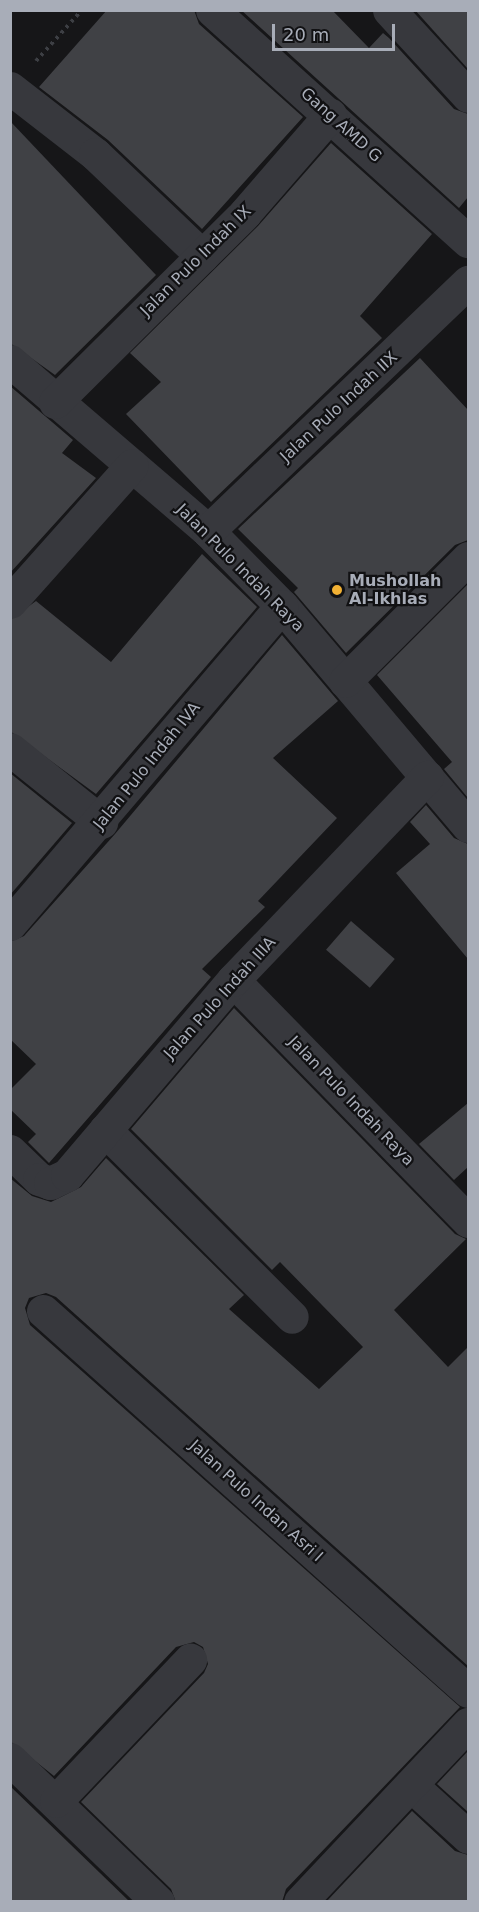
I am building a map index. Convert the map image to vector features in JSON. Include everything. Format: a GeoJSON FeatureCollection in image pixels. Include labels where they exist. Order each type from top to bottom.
{"type":"FeatureCollection","features":[{"type":"Feature","properties":{"kind":"street","name":"Gang AMD G"},"geometry":{"type":"LineString","coordinates":[[212,10],[468,241]]}},
{"type":"Feature","properties":{"kind":"street"},"geometry":{"type":"LineString","coordinates":[[389,10],[468,96]]}},
{"type":"Feature","properties":{"kind":"street"},"geometry":{"type":"LineString","coordinates":[[19,79],[202,256]]}},
{"type":"Feature","properties":{"kind":"street","name":"Jalan Pulo Indah IX"},"geometry":{"type":"LineString","coordinates":[[55,402],[202,256],[330,115]]}},
{"type":"Feature","properties":{"kind":"street","name":"Jalan Pulo Indah IIX"},"geometry":{"type":"LineString","coordinates":[[208,531],[468,282]]}},
{"type":"Feature","properties":{"kind":"street","name":"Jalan Pulo Indah Raya"},"geometry":{"type":"LineString","coordinates":[[10,361],[208,531],[282,606],[468,826]]}},
{"type":"Feature","properties":{"kind":"street"},"geometry":{"type":"LineString","coordinates":[[10,602],[132,465]]}},
{"type":"Feature","properties":{"kind":"street"},"geometry":{"type":"LineString","coordinates":[[345,681],[468,558]]}},
{"type":"Feature","properties":{"kind":"street","name":"Jalan Pulo Indah IVA"},"geometry":{"type":"LineString","coordinates":[[10,924],[101,822],[282,606]]}},
{"type":"Feature","properties":{"kind":"street"},"geometry":{"type":"LineString","coordinates":[[10,749],[101,822]]}},
{"type":"Feature","properties":{"kind":"street","name":"Jalan Pulo Indah IIIA"},"geometry":{"type":"LineString","coordinates":[[10,1151],[50,1183],[67,1175],[233,980],[427,777]]}},
{"type":"Feature","properties":{"kind":"street","name":"Jalan Pulo Indah Raya"},"geometry":{"type":"LineString","coordinates":[[233,980],[468,1221]]}},
{"type":"Feature","properties":{"kind":"street"},"geometry":{"type":"LineString","coordinates":[[105,1130],[292,1317]]}},
{"type":"Feature","properties":{"kind":"street","name":"Jalan Pulo Indan Asri I"},"geometry":{"type":"LineString","coordinates":[[43,1311],[468,1691]]}},
{"type":"Feature","properties":{"kind":"street"},"geometry":{"type":"LineString","coordinates":[[56,1801],[190,1660]]}},
{"type":"Feature","properties":{"kind":"street"},"geometry":{"type":"LineString","coordinates":[[300,1902],[468,1724]]}},
{"type":"Feature","properties":{"kind":"street"},"geometry":{"type":"LineString","coordinates":[[10,1759],[158,1902]]}},
{"type":"Feature","properties":{"kind":"street"},"geometry":{"type":"LineString","coordinates":[[411,1785],[468,1837]]}},
{"type":"Feature","properties":{"kind":"path"},"geometry":{"type":"LineString","coordinates":[[19,79],[82,10]]}},
{"type":"Feature","properties":{"kind":"building"},"geometry":{"type":"Polygon","coordinates":[[[107,10],[194,10],[199,24],[303,117],[202,229],[108,140],[39,87],[107,10]]]}},
{"type":"Feature","properties":{"kind":"building"},"geometry":{"type":"Polygon","coordinates":[[[241,10],[332,10],[369,48],[383,33],[389,38],[454,109],[468,114],[468,197],[459,208],[241,10]]]}},
{"type":"Feature","properties":{"kind":"building"},"geometry":{"type":"Polygon","coordinates":[[[415,10],[468,10],[468,69],[415,10]]]}},
{"type":"Feature","properties":{"kind":"building"},"geometry":{"type":"Polygon","coordinates":[[[10,121],[156,275],[55,375],[10,343],[10,121]]]}},
{"type":"Feature","properties":{"kind":"building"},"geometry":{"type":"Polygon","coordinates":[[[331,143],[432,234],[360,316],[382,338],[211,502],[126,414],[161,382],[130,353],[258,226],[331,143]]]}},
{"type":"Feature","properties":{"kind":"building"},"geometry":{"type":"Polygon","coordinates":[[[420,358],[468,410],[468,540],[455,545],[346,653],[294,592],[298,588],[238,529],[420,358]]]}},
{"type":"Feature","properties":{"kind":"building"},"geometry":{"type":"Polygon","coordinates":[[[10,386],[73,440],[62,453],[96,478],[10,573],[10,386]]]}},
{"type":"Feature","properties":{"kind":"building"},"geometry":{"type":"Polygon","coordinates":[[[202,554],[257,607],[96,794],[10,731],[10,620],[36,601],[111,662],[202,554]]]}},
{"type":"Feature","properties":{"kind":"building"},"geometry":{"type":"Polygon","coordinates":[[[468,584],[468,798],[444,769],[452,762],[377,675],[468,584]]]}},
{"type":"Feature","properties":{"kind":"building"},"geometry":{"type":"Polygon","coordinates":[[[282,635],[338,701],[273,758],[337,818],[258,901],[265,907],[202,969],[211,977],[49,1163],[28,1142],[36,1134],[10,1109],[10,1090],[36,1064],[10,1039],[10,942],[24,936],[115,834],[282,635]]]}},
{"type":"Feature","properties":{"kind":"building"},"geometry":{"type":"Polygon","coordinates":[[[10,773],[72,823],[10,895],[10,773]]]}},
{"type":"Feature","properties":{"kind":"building"},"geometry":{"type":"Polygon","coordinates":[[[426,805],[454,838],[468,844],[468,959],[396,873],[430,844],[410,822],[426,805]]]}},
{"type":"Feature","properties":{"kind":"building"},"geometry":{"type":"Polygon","coordinates":[[[351,921],[395,959],[370,988],[326,950],[351,921]]]}},
{"type":"Feature","properties":{"kind":"building"},"geometry":{"type":"Polygon","coordinates":[[[234,1008],[455,1234],[466,1239],[394,1310],[448,1367],[468,1347],[468,1666],[56,1297],[46,1293],[29,1298],[25,1308],[30,1325],[460,1707],[286,1889],[282,1902],[176,1902],[171,1889],[81,1802],[204,1673],[208,1664],[203,1647],[194,1642],[176,1647],[54,1776],[10,1741],[10,1178],[32,1196],[51,1202],[81,1187],[106,1158],[244,1295],[229,1309],[319,1389],[363,1347],[280,1262],[272,1270],[131,1129],[234,1008]]]}},
{"type":"Feature","properties":{"kind":"building"},"geometry":{"type":"Polygon","coordinates":[[[468,1103],[468,1167],[454,1180],[419,1144],[468,1103]]]}},
{"type":"Feature","properties":{"kind":"building"},"geometry":{"type":"Polygon","coordinates":[[[468,1751],[468,1812],[437,1784],[468,1751]]]}},
{"type":"Feature","properties":{"kind":"building"},"geometry":{"type":"Polygon","coordinates":[[[10,1786],[130,1902],[10,1902],[10,1786]]]}},
{"type":"Feature","properties":{"kind":"building"},"geometry":{"type":"Polygon","coordinates":[[[412,1811],[455,1851],[468,1855],[468,1902],[326,1902],[412,1811]]]}},
{"type":"Feature","properties":{"kind":"place","name":"Mushollah Al-Ikhlas"},"geometry":{"type":"Point","coordinates":[337,590]}}]}
